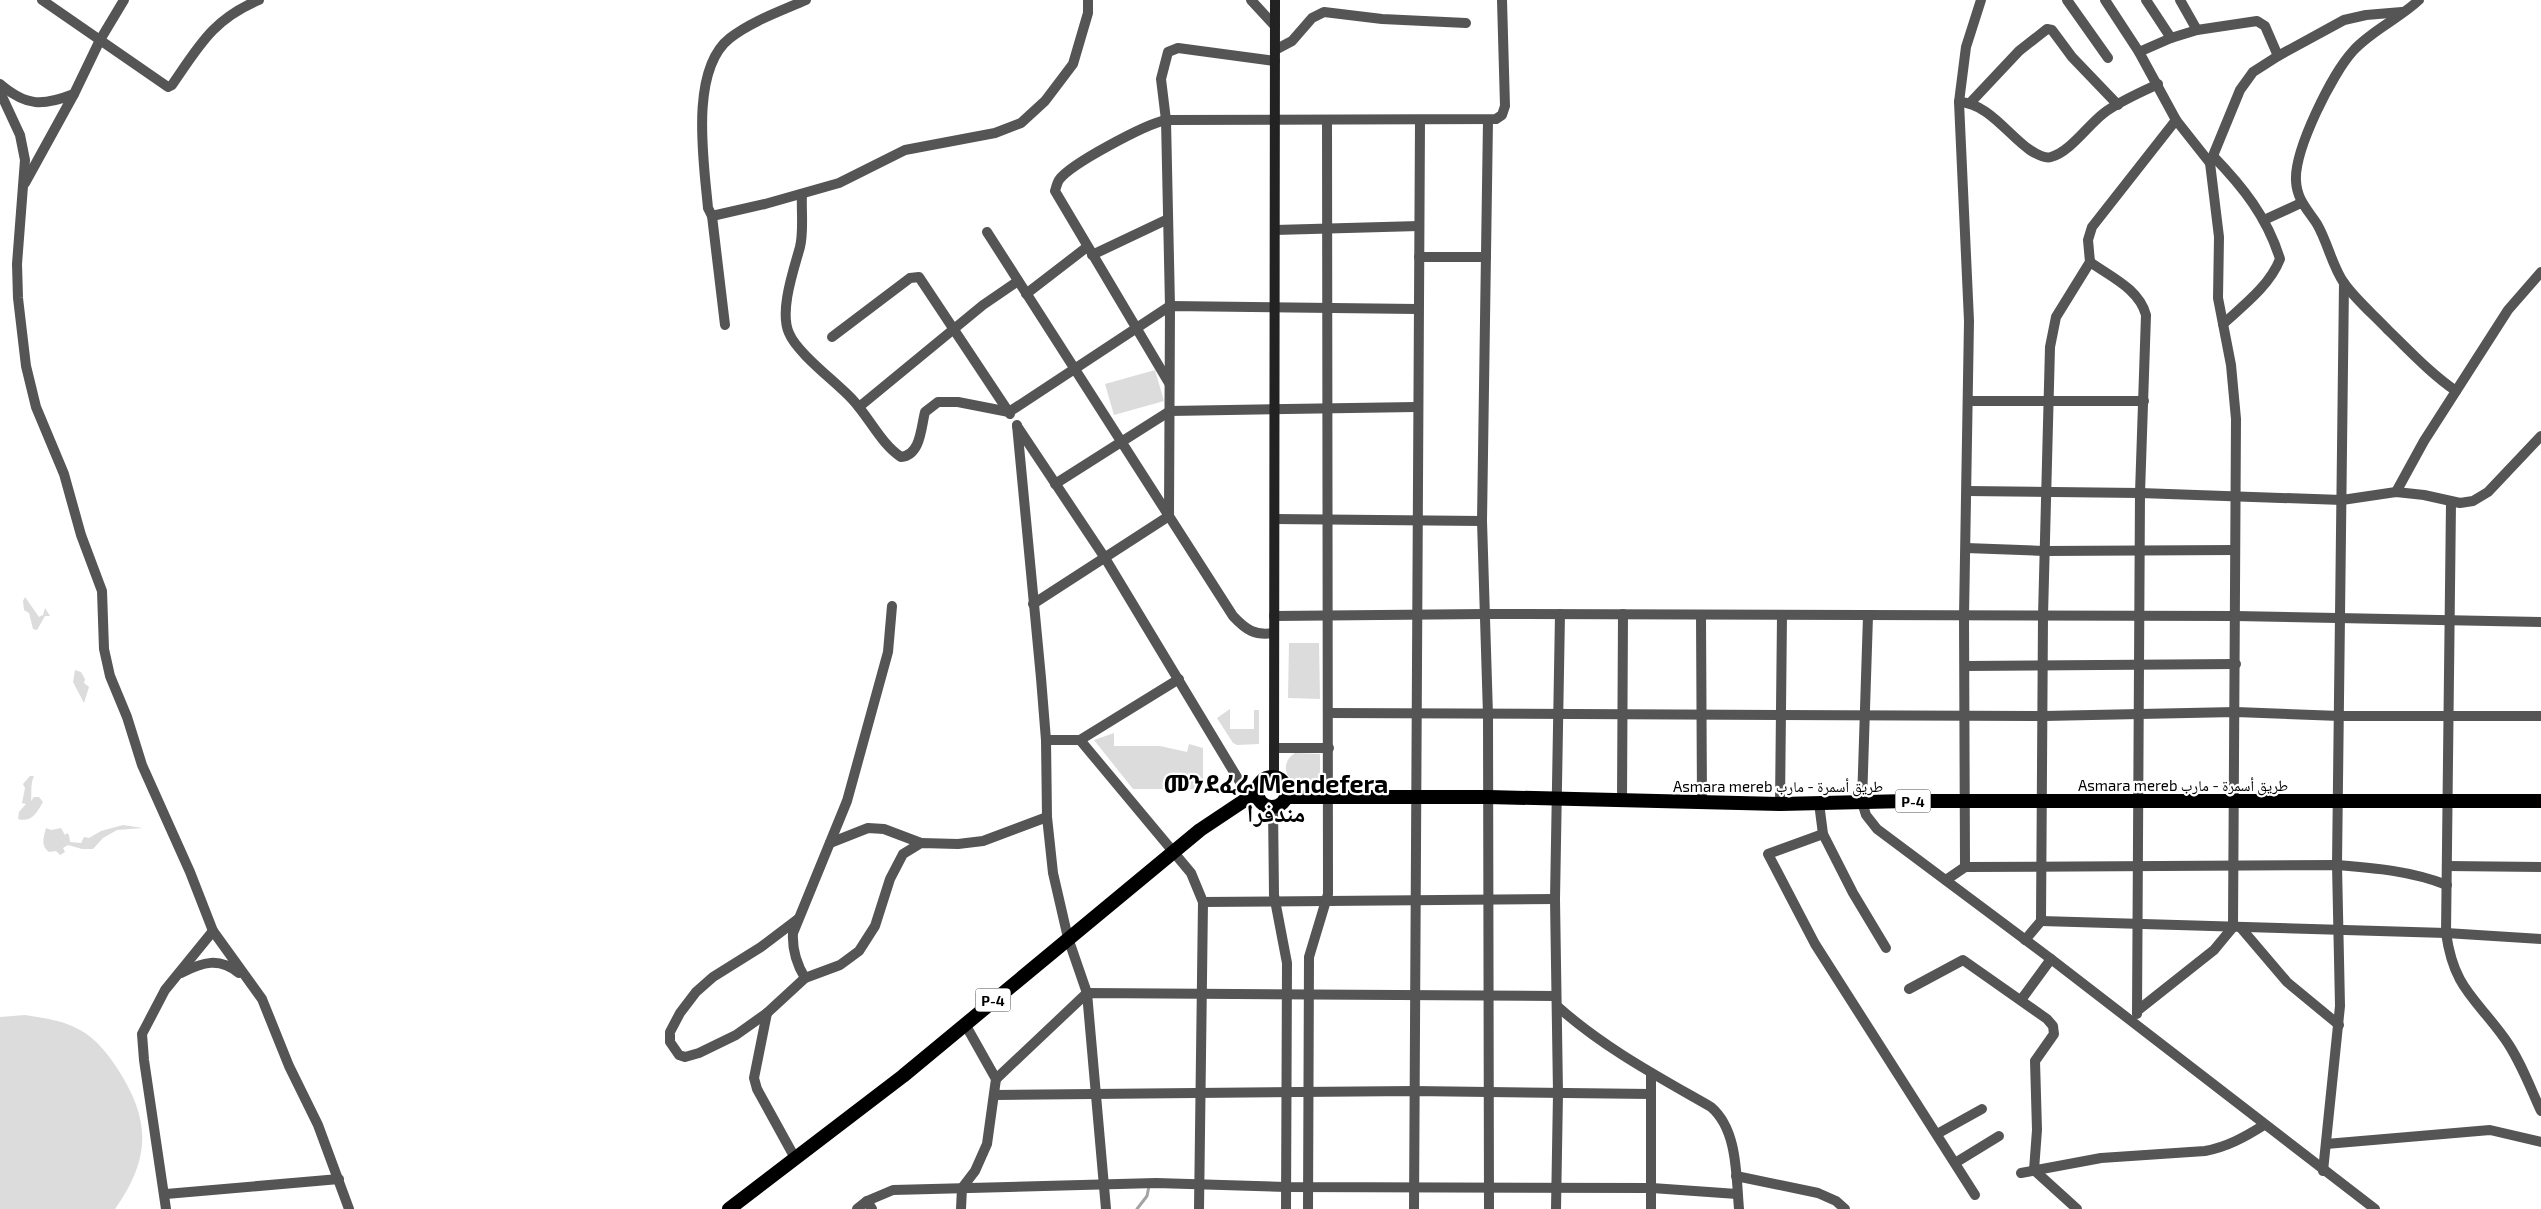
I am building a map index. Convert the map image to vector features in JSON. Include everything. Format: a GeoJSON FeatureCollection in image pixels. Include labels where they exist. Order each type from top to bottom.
{"type":"FeatureCollection","features":[{"type":"Feature","properties":{"kind":"highway","name":"P-4"},"geometry":{"type":"LineString","coordinates":[[729,1209],[902,1076],[1173,852],[1220,815],[1253,794],[1262,780],[1274,777]]}},
{"type":"Feature","properties":{"kind":"highway"},"geometry":{"type":"LineString","coordinates":[[1253,794],[1263,804],[1272,807],[1281,804],[1286,797],[1283,782],[1274,777]]}},
{"type":"Feature","properties":{"kind":"highway","name":"Asmara mereb طريق أسمرة - مارب"},"geometry":{"type":"LineString","coordinates":[[1286,797],[1488,797],[1702,804],[2043,801],[2541,801]]}},
{"type":"Feature","properties":{"kind":"main road"},"geometry":{"type":"LineString","coordinates":[[1274,777],[1275,0]]}},
{"type":"Feature","properties":{"kind":"street"},"geometry":{"type":"LineString","coordinates":[[42,0],[168,87],[218,23],[236,10],[259,0]]}},
{"type":"Feature","properties":{"kind":"street"},"geometry":{"type":"LineString","coordinates":[[25,184],[74,94],[100,40],[124,0]]}},
{"type":"Feature","properties":{"kind":"street"},"geometry":{"type":"LineString","coordinates":[[725,325],[712,216],[708,208],[702,114],[705,89],[715,59],[729,39],[762,19],[806,0]]}},
{"type":"Feature","properties":{"kind":"street"},"geometry":{"type":"LineString","coordinates":[[712,216],[839,183],[905,150],[995,133],[1021,123],[1045,101],[1073,64],[1088,13],[1088,0]]}},
{"type":"Feature","properties":{"kind":"street"},"geometry":{"type":"LineString","coordinates":[[1251,0],[1275,26]]}},
{"type":"Feature","properties":{"kind":"street"},"geometry":{"type":"LineString","coordinates":[[1169,383],[1055,191],[1058,181],[1067,172],[1123,138],[1152,123],[1166,120],[1496,119],[1502,115],[1505,106],[1502,0]]}},
{"type":"Feature","properties":{"kind":"street"},"geometry":{"type":"LineString","coordinates":[[1965,867],[1964,616],[1969,401],[1968,312],[1960,102],[1966,46],[1981,0]]}},
{"type":"Feature","properties":{"kind":"street"},"geometry":{"type":"LineString","coordinates":[[2067,0],[2108,58]]}},
{"type":"Feature","properties":{"kind":"street"},"geometry":{"type":"LineString","coordinates":[[2106,0],[2158,84],[2176,120],[2211,160],[2242,187],[2264,220],[2280,259],[2276,270],[2249,301],[2224,324]]}},
{"type":"Feature","properties":{"kind":"street"},"geometry":{"type":"LineString","coordinates":[[2146,0],[2171,38]]}},
{"type":"Feature","properties":{"kind":"street"},"geometry":{"type":"LineString","coordinates":[[2180,0],[2196,30]]}},
{"type":"Feature","properties":{"kind":"street"},"geometry":{"type":"LineString","coordinates":[[2419,0],[2353,52],[2336,76],[2308,130],[2297,160],[2296,182],[2301,203],[2318,226],[2344,283],[2414,358],[2432,375],[2456,391]]}},
{"type":"Feature","properties":{"kind":"street"},"geometry":{"type":"LineString","coordinates":[[1169,516],[1170,306],[1166,120],[1161,79],[1168,52],[1178,48],[1275,56],[1292,41],[1312,18],[1324,12],[1382,19],[1466,23]]}},
{"type":"Feature","properties":{"kind":"street"},"geometry":{"type":"LineString","coordinates":[[2338,1025],[2287,982],[2237,927],[2234,867],[2236,419],[2231,365],[2218,298],[2219,237],[2211,160],[2240,90],[2253,72],[2344,20],[2366,15],[2403,12]]}},
{"type":"Feature","properties":{"kind":"street"},"geometry":{"type":"LineString","coordinates":[[2139,52],[2171,38],[2196,30],[2261,22],[2265,26],[2278,56]]}},
{"type":"Feature","properties":{"kind":"street"},"geometry":{"type":"LineString","coordinates":[[1971,102],[2019,51],[2033,38],[2047,29],[2052,30],[2072,57],[2118,105]]}},
{"type":"Feature","properties":{"kind":"street"},"geometry":{"type":"LineString","coordinates":[[0,84],[22,99],[34,104],[51,103],[74,94]]}},
{"type":"Feature","properties":{"kind":"street"},"geometry":{"type":"LineString","coordinates":[[1960,102],[1971,102],[2037,155],[2050,158],[2060,153],[2099,117],[2158,84]]}},
{"type":"Feature","properties":{"kind":"street"},"geometry":{"type":"LineString","coordinates":[[0,92],[20,136],[25,160],[25,184],[17,264],[18,298],[26,366],[34,398],[45,430],[64,474],[81,535],[102,591],[104,649],[110,676],[128,717],[142,766],[190,872],[214,931],[253,985],[318,1125],[349,1209]]}},
{"type":"Feature","properties":{"kind":"street"},"geometry":{"type":"LineString","coordinates":[[1414,1209],[1417,615],[1415,520],[1420,120]]}},
{"type":"Feature","properties":{"kind":"street"},"geometry":{"type":"LineString","coordinates":[[1488,120],[1482,521],[1488,715],[1489,1209]]}},
{"type":"Feature","properties":{"kind":"street"},"geometry":{"type":"LineString","coordinates":[[2025,940],[2041,921],[2043,866],[2044,551],[2050,347],[2056,317],[2090,262],[2088,240],[2092,227],[2176,120]]}},
{"type":"Feature","properties":{"kind":"street"},"geometry":{"type":"LineString","coordinates":[[1308,1209],[1309,957],[1326,901],[1328,798],[1327,121]]}},
{"type":"Feature","properties":{"kind":"street"},"geometry":{"type":"LineString","coordinates":[[802,194],[800,246],[792,266],[786,316],[788,333],[802,351],[871,420],[890,449],[901,457],[910,455],[916,447],[925,412],[938,402],[974,404],[1009,412],[1170,306],[1418,310]]}},
{"type":"Feature","properties":{"kind":"street"},"geometry":{"type":"LineString","coordinates":[[2264,220],[2301,203]]}},
{"type":"Feature","properties":{"kind":"street"},"geometry":{"type":"LineString","coordinates":[[1026,294],[1090,251],[1168,219]]}},
{"type":"Feature","properties":{"kind":"street"},"geometry":{"type":"LineString","coordinates":[[1275,230],[1327,227],[1419,226]]}},
{"type":"Feature","properties":{"kind":"street"},"geometry":{"type":"LineString","coordinates":[[987,232],[1233,616],[1245,629],[1260,635],[1274,633]]}},
{"type":"Feature","properties":{"kind":"street"},"geometry":{"type":"LineString","coordinates":[[1419,257],[1486,257]]}},
{"type":"Feature","properties":{"kind":"street"},"geometry":{"type":"LineString","coordinates":[[2090,262],[2133,291],[2142,302],[2146,315],[2138,616],[2140,801],[2136,1025]]}},
{"type":"Feature","properties":{"kind":"street"},"geometry":{"type":"LineString","coordinates":[[2396,492],[2456,391],[2508,310],[2541,272]]}},
{"type":"Feature","properties":{"kind":"street"},"geometry":{"type":"LineString","coordinates":[[832,337],[910,278],[919,277],[1105,558],[1179,679],[1253,794]]}},
{"type":"Feature","properties":{"kind":"street"},"geometry":{"type":"LineString","coordinates":[[859,407],[954,328],[1018,281]]}},
{"type":"Feature","properties":{"kind":"street"},"geometry":{"type":"LineString","coordinates":[[2323,1171],[2338,1025],[2340,972],[2337,930],[2337,865],[2344,283]]}},
{"type":"Feature","properties":{"kind":"street"},"geometry":{"type":"LineString","coordinates":[[1969,401],[2144,401]]}},
{"type":"Feature","properties":{"kind":"street"},"geometry":{"type":"LineString","coordinates":[[1056,484],[1170,411],[1327,410],[1416,407]]}},
{"type":"Feature","properties":{"kind":"street"},"geometry":{"type":"LineString","coordinates":[[1016,425],[1046,740],[1047,818],[1053,873],[1068,938],[1087,993],[1106,1209]]}},
{"type":"Feature","properties":{"kind":"street"},"geometry":{"type":"LineString","coordinates":[[1967,491],[2045,493],[2140,492],[2342,500],[2396,492],[2424,495],[2451,502],[2473,501],[2488,492],[2541,436]]}},
{"type":"Feature","properties":{"kind":"street"},"geometry":{"type":"LineString","coordinates":[[2451,502],[2448,621],[2446,933],[2449,953],[2456,975],[2476,1006],[2505,1039],[2541,1111]]}},
{"type":"Feature","properties":{"kind":"street"},"geometry":{"type":"LineString","coordinates":[[1033,604],[1169,516]]}},
{"type":"Feature","properties":{"kind":"street"},"geometry":{"type":"LineString","coordinates":[[1275,519],[1327,518],[1482,521]]}},
{"type":"Feature","properties":{"kind":"street"},"geometry":{"type":"LineString","coordinates":[[1966,548],[2139,552],[2236,550]]}},
{"type":"Feature","properties":{"kind":"street"},"geometry":{"type":"LineString","coordinates":[[805,978],[797,965],[792,946],[793,933],[847,801],[888,652],[892,606]]}},
{"type":"Feature","properties":{"kind":"street"},"geometry":{"type":"LineString","coordinates":[[1556,1209],[1558,1093],[1555,899],[1558,799],[1556,716],[1560,614]]}},
{"type":"Feature","properties":{"kind":"street"},"geometry":{"type":"LineString","coordinates":[[1274,616],[1623,614],[1701,616],[2235,616],[2541,622]]}},
{"type":"Feature","properties":{"kind":"street"},"geometry":{"type":"LineString","coordinates":[[1622,801],[1623,614]]}},
{"type":"Feature","properties":{"kind":"street"},"geometry":{"type":"LineString","coordinates":[[1780,804],[1782,615]]}},
{"type":"Feature","properties":{"kind":"street"},"geometry":{"type":"LineString","coordinates":[[1701,616],[1702,804]]}},
{"type":"Feature","properties":{"kind":"street"},"geometry":{"type":"LineString","coordinates":[[1868,616],[1862,802],[1866,815],[1877,829],[2051,959],[2323,1171],[2375,1209]]}},
{"type":"Feature","properties":{"kind":"street"},"geometry":{"type":"LineString","coordinates":[[1965,666],[2138,663],[2236,664]]}},
{"type":"Feature","properties":{"kind":"street"},"geometry":{"type":"LineString","coordinates":[[1046,740],[1080,740],[1179,679]]}},
{"type":"Feature","properties":{"kind":"street"},"geometry":{"type":"LineString","coordinates":[[1328,713],[1556,716],[1701,714],[2044,716],[2236,712],[2340,716],[2541,716]]}},
{"type":"Feature","properties":{"kind":"street"},"geometry":{"type":"LineString","coordinates":[[1080,740],[1191,872],[1203,902],[1199,1209]]}},
{"type":"Feature","properties":{"kind":"street"},"geometry":{"type":"LineString","coordinates":[[1274,748],[1328,748]]}},
{"type":"Feature","properties":{"kind":"street"},"geometry":{"type":"LineString","coordinates":[[1819,803],[1824,834],[1853,893],[1886,948]]}},
{"type":"Feature","properties":{"kind":"street"},"geometry":{"type":"LineString","coordinates":[[1272,807],[1275,902],[1287,963],[1286,1209]]}},
{"type":"Feature","properties":{"kind":"street"},"geometry":{"type":"LineString","coordinates":[[830,843],[868,828],[884,829],[921,843],[958,844],[983,841],[1047,818]]}},
{"type":"Feature","properties":{"kind":"street"},"geometry":{"type":"LineString","coordinates":[[1824,834],[1768,854],[1815,944],[1975,1194]]}},
{"type":"Feature","properties":{"kind":"street"},"geometry":{"type":"LineString","coordinates":[[798,919],[761,947],[712,977],[696,992],[680,1013],[670,1032],[670,1042],[679,1055],[685,1057],[699,1053],[736,1035],[767,1013],[805,978],[840,965],[859,952],[875,926],[890,879],[903,854],[921,843]]}},
{"type":"Feature","properties":{"kind":"street"},"geometry":{"type":"LineString","coordinates":[[1946,880],[1965,867],[2337,865],[2395,870],[2424,876],[2447,885]]}},
{"type":"Feature","properties":{"kind":"street"},"geometry":{"type":"LineString","coordinates":[[2447,866],[2541,866]]}},
{"type":"Feature","properties":{"kind":"street"},"geometry":{"type":"LineString","coordinates":[[1203,902],[1555,899]]}},
{"type":"Feature","properties":{"kind":"street"},"geometry":{"type":"LineString","coordinates":[[2041,921],[2446,933],[2541,938]]}},
{"type":"Feature","properties":{"kind":"street"},"geometry":{"type":"LineString","coordinates":[[2137,1011],[2214,950],[2237,927]]}},
{"type":"Feature","properties":{"kind":"street"},"geometry":{"type":"LineString","coordinates":[[166,1209],[166,1194],[144,1060],[142,1034],[165,990],[214,931]]}},
{"type":"Feature","properties":{"kind":"street"},"geometry":{"type":"LineString","coordinates":[[2021,1000],[2051,959]]}},
{"type":"Feature","properties":{"kind":"street"},"geometry":{"type":"LineString","coordinates":[[1909,989],[1963,960],[2047,1019],[2053,1026],[2054,1034],[2035,1061],[2037,1130],[2034,1170]]}},
{"type":"Feature","properties":{"kind":"street"},"geometry":{"type":"LineString","coordinates":[[178,974],[200,963],[219,962],[230,965],[253,985]]}},
{"type":"Feature","properties":{"kind":"street"},"geometry":{"type":"LineString","coordinates":[[996,1079],[1087,993],[1488,995],[1556,1001],[1585,1031],[1622,1057],[1711,1107],[1719,1114],[1725,1125],[1736,1176],[1739,1209]]}},
{"type":"Feature","properties":{"kind":"street"},"geometry":{"type":"LineString","coordinates":[[767,1013],[754,1078],[757,1089],[795,1158]]}},
{"type":"Feature","properties":{"kind":"street"},"geometry":{"type":"LineString","coordinates":[[961,1209],[962,1188],[975,1170],[987,1144],[996,1079],[965,1024]]}},
{"type":"Feature","properties":{"kind":"street"},"geometry":{"type":"LineString","coordinates":[[1651,1073],[1652,1209]]}},
{"type":"Feature","properties":{"kind":"street"},"geometry":{"type":"LineString","coordinates":[[995,1095],[1414,1091],[1488,1094],[1651,1094]]}},
{"type":"Feature","properties":{"kind":"street"},"geometry":{"type":"LineString","coordinates":[[1937,1134],[1982,1109]]}},
{"type":"Feature","properties":{"kind":"street"},"geometry":{"type":"LineString","coordinates":[[2021,1173],[2102,1158],[2205,1151],[2236,1141],[2264,1125]]}},
{"type":"Feature","properties":{"kind":"street"},"geometry":{"type":"LineString","coordinates":[[2326,1144],[2490,1130],[2541,1142]]}},
{"type":"Feature","properties":{"kind":"street"},"geometry":{"type":"LineString","coordinates":[[1955,1163],[1999,1136]]}},
{"type":"Feature","properties":{"kind":"street"},"geometry":{"type":"LineString","coordinates":[[2034,1170],[2077,1209]]}},
{"type":"Feature","properties":{"kind":"street"},"geometry":{"type":"LineString","coordinates":[[1736,1176],[1818,1193],[1836,1201],[1845,1209]]}},
{"type":"Feature","properties":{"kind":"street"},"geometry":{"type":"LineString","coordinates":[[166,1194],[339,1179]]}},
{"type":"Feature","properties":{"kind":"street"},"geometry":{"type":"LineString","coordinates":[[857,1209],[869,1205],[894,1190],[1145,1183],[1286,1187],[1556,1186],[1652,1188],[1737,1194]]}},
{"type":"Feature","properties":{"kind":"shaded area"},"geometry":{"type":"Polygon","coordinates":[[[1155,370],[1164,401],[1114,415],[1105,384],[1155,370]]]}},
{"type":"Feature","properties":{"kind":"shaded area"},"geometry":{"type":"Polygon","coordinates":[[[25,597],[39,617],[43,615],[45,608],[50,616],[45,616],[37,630],[33,629],[29,613],[24,610],[23,601],[25,597]]]}},
{"type":"Feature","properties":{"kind":"shaded area"},"geometry":{"type":"Polygon","coordinates":[[[1289,643],[1319,643],[1320,699],[1288,698],[1289,643]]]}},
{"type":"Feature","properties":{"kind":"shaded area"},"geometry":{"type":"Polygon","coordinates":[[[75,670],[81,672],[85,679],[84,683],[89,687],[84,703],[73,682],[75,670]]]}},
{"type":"Feature","properties":{"kind":"shaded area"},"geometry":{"type":"Polygon","coordinates":[[[1230,709],[1230,729],[1254,729],[1254,710],[1259,710],[1259,744],[1237,745],[1233,743],[1217,718],[1230,709]]]}},
{"type":"Feature","properties":{"kind":"shaded area"},"geometry":{"type":"Polygon","coordinates":[[[1114,733],[1114,746],[1160,746],[1187,752],[1189,744],[1203,748],[1203,789],[1133,789],[1094,740],[1114,733]]]}},
{"type":"Feature","properties":{"kind":"shaded area"},"geometry":{"type":"Polygon","coordinates":[[[1295,753],[1320,754],[1320,784],[1299,783],[1288,776],[1286,764],[1295,753]]]}},
{"type":"Feature","properties":{"kind":"shaded area"},"geometry":{"type":"Polygon","coordinates":[[[30,776],[34,776],[31,801],[34,797],[39,797],[43,802],[36,813],[30,818],[18,819],[19,812],[26,804],[22,803],[25,788],[23,784],[30,776]]]}},
{"type":"Feature","properties":{"kind":"shaded area"},"geometry":{"type":"Polygon","coordinates":[[[123,825],[143,828],[117,830],[103,838],[93,849],[82,849],[68,845],[63,848],[65,852],[60,855],[56,851],[49,852],[44,847],[46,828],[51,830],[61,828],[65,835],[67,833],[69,835],[70,842],[81,843],[84,837],[89,838],[101,831],[123,825]]]}},
{"type":"Feature","properties":{"kind":"shaded area"},"geometry":{"type":"Polygon","coordinates":[[[25,1015],[60,1022],[86,1033],[105,1052],[128,1087],[141,1122],[142,1139],[135,1173],[115,1209],[0,1209],[0,1017],[25,1015]]]}},
{"type":"Feature","properties":{"kind":"waterway"},"geometry":{"type":"LineString","coordinates":[[1137,1209],[1147,1196],[1149,1186]]}},
{"type":"Feature","properties":{"kind":"district","name":"መንደፈራ Mendefera مندفرا"},"geometry":{"type":"Point","coordinates":[1276,798]}}]}
